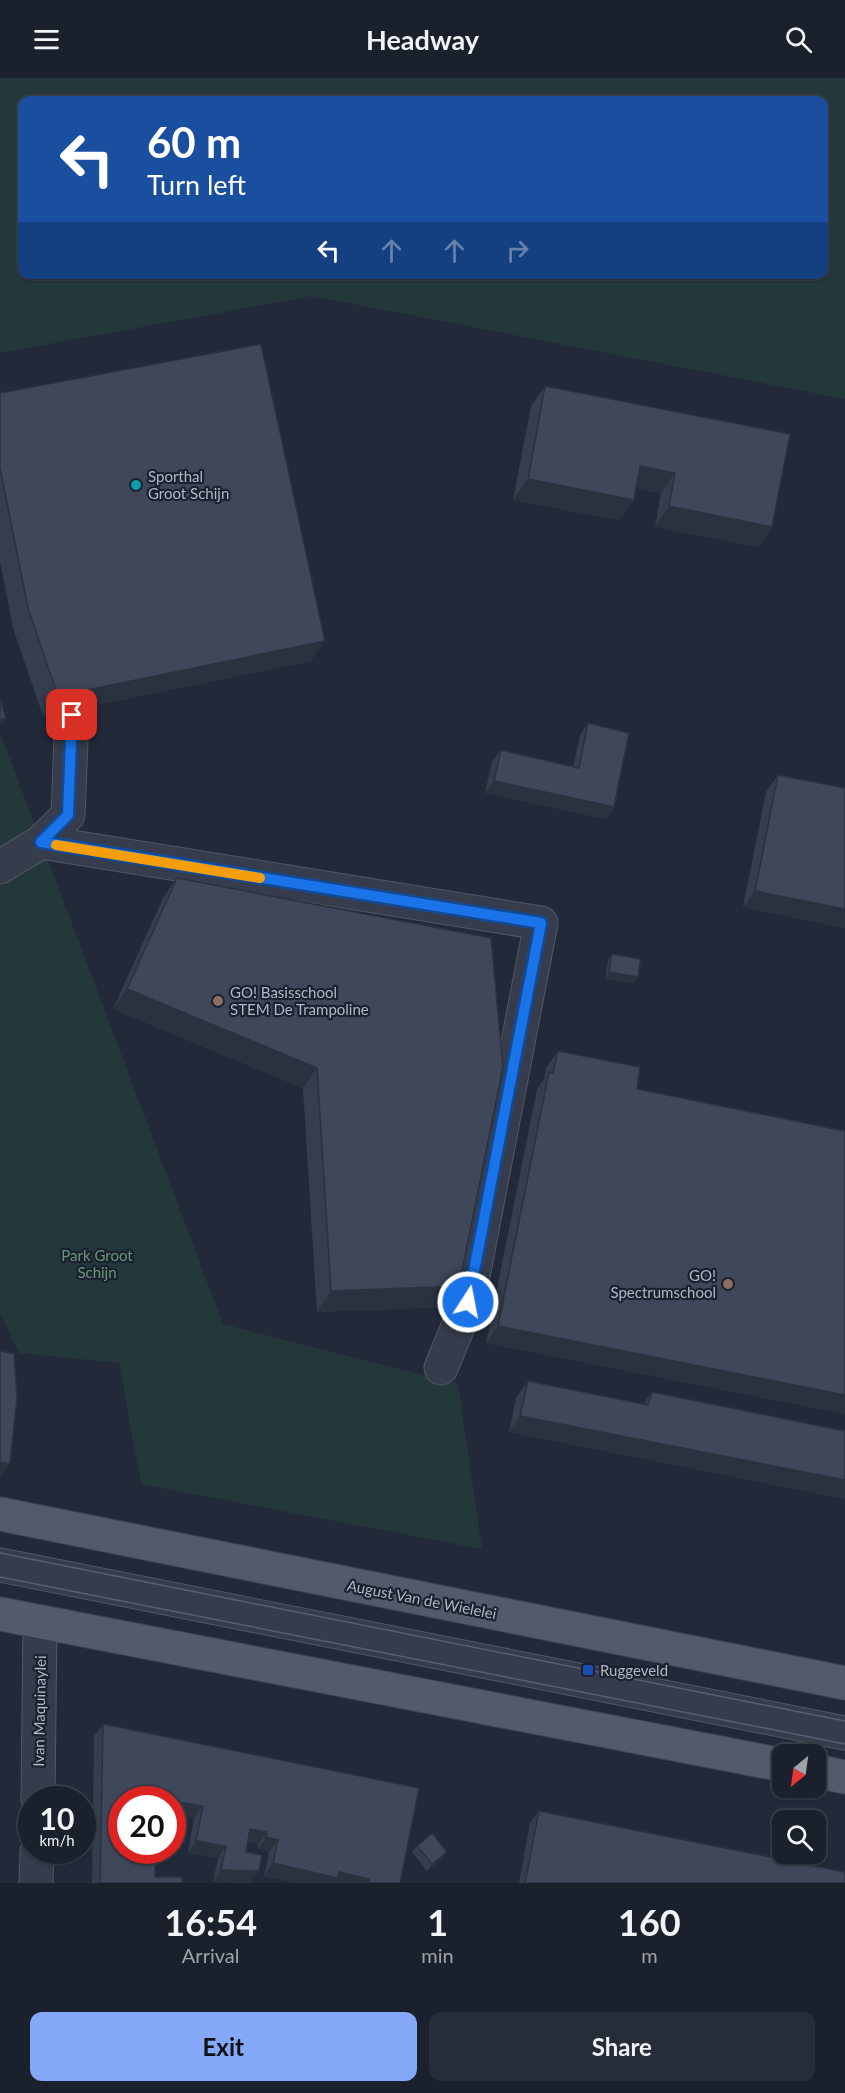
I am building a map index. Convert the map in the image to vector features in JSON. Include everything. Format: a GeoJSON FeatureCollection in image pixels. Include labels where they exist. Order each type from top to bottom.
{"type":"FeatureCollection","features":[{"type":"Feature","properties":{"kind":"main road","name":"August Van de Wielelei"},"geometry":{"type":"LineString","coordinates":[[0,1514],[845,1683]]}},
{"type":"Feature","properties":{"kind":"main road"},"geometry":{"type":"LineString","coordinates":[[0,1614],[772,1763]]}},
{"type":"Feature","properties":{"kind":"main road"},"geometry":{"type":"LineString","coordinates":[[826,1773],[845,1777]]}},
{"type":"Feature","properties":{"kind":"street"},"geometry":{"type":"LineString","coordinates":[[0,867],[41,842],[68,815],[72,715]]}},
{"type":"Feature","properties":{"kind":"street"},"geometry":{"type":"LineString","coordinates":[[41,842],[541,923],[468,1302],[441,1368]]}},
{"type":"Feature","properties":{"kind":"street"},"geometry":{"type":"LineString","coordinates":[[0,1565],[845,1733]]}},
{"type":"Feature","properties":{"kind":"street","name":"Ivan Maquinaylei"},"geometry":{"type":"LineString","coordinates":[[38,1786],[40,1622]]}},
{"type":"Feature","properties":{"kind":"street"},"geometry":{"type":"LineString","coordinates":[[36,1883],[37,1864]]}},
{"type":"Feature","properties":{"kind":"green space"},"geometry":{"type":"Polygon","coordinates":[[[0,78],[845,78],[845,399],[312,296],[0,353],[0,78]]]}},
{"type":"Feature","properties":{"kind":"green space","name":"Park Groot Schijn"},"geometry":{"type":"Polygon","coordinates":[[[0,733],[223,1324],[458,1384],[482,1549],[141,1484],[119,1363],[19,1353],[0,1313],[0,733]]]}},
{"type":"Feature","properties":{"kind":"building","name":"Sporthal Groot Schijn"},"geometry":{"type":"Polygon","coordinates":[[[261,344],[325,641],[58,696],[28,608],[0,468],[0,393],[261,344]]]}},
{"type":"Feature","properties":{"kind":"building"},"geometry":{"type":"Polygon","coordinates":[[[545,386],[790,434],[772,527],[669,506],[675,473],[640,466],[634,500],[528,479],[545,386]]]}},
{"type":"Feature","properties":{"kind":"building"},"geometry":{"type":"Polygon","coordinates":[[[0,699],[6,718],[0,719],[0,699]]]}},
{"type":"Feature","properties":{"kind":"building"},"geometry":{"type":"Polygon","coordinates":[[[588,723],[629,733],[614,807],[494,781],[501,750],[579,768],[588,723]]]}},
{"type":"Feature","properties":{"kind":"building"},"geometry":{"type":"Polygon","coordinates":[[[778,775],[845,788],[845,909],[755,891],[778,775]]]}},
{"type":"Feature","properties":{"kind":"building"},"geometry":{"type":"Polygon","coordinates":[[[177,878],[491,938],[503,1067],[459,1286],[331,1291],[317,1068],[127,989],[177,878]]]}},
{"type":"Feature","properties":{"kind":"building"},"geometry":{"type":"Polygon","coordinates":[[[612,954],[641,959],[638,977],[609,972],[612,954]]]}},
{"type":"Feature","properties":{"kind":"building"},"geometry":{"type":"Polygon","coordinates":[[[558,1051],[640,1067],[637,1089],[845,1131],[845,1395],[498,1326],[549,1072],[553,1073],[558,1051]]]}},
{"type":"Feature","properties":{"kind":"building"},"geometry":{"type":"Polygon","coordinates":[[[0,1351],[14,1354],[17,1397],[10,1464],[0,1462],[0,1351]]]}},
{"type":"Feature","properties":{"kind":"building"},"geometry":{"type":"Polygon","coordinates":[[[528,1381],[648,1405],[652,1392],[845,1431],[845,1480],[520,1416],[528,1381]]]}},
{"type":"Feature","properties":{"kind":"building"},"geometry":{"type":"Polygon","coordinates":[[[103,1724],[419,1788],[400,1883],[369,1883],[369,1879],[339,1872],[338,1878],[273,1863],[278,1840],[266,1837],[267,1832],[250,1829],[246,1852],[262,1855],[259,1871],[221,1870],[226,1846],[196,1841],[203,1806],[186,1803],[186,1786],[108,1786],[108,1864],[155,1864],[155,1877],[182,1877],[182,1883],[100,1883],[103,1724]]]}},
{"type":"Feature","properties":{"kind":"building"},"geometry":{"type":"Polygon","coordinates":[[[539,1811],[772,1857],[772,1864],[805,1864],[845,1872],[845,1883],[525,1883],[539,1811]]]}},
{"type":"Feature","properties":{"kind":"building"},"geometry":{"type":"Polygon","coordinates":[[[432,1833],[447,1852],[432,1864],[417,1846],[432,1833]]]}},
{"type":"Feature","properties":{"kind":"tram line"},"geometry":{"type":"LineString","coordinates":[[0,1553],[845,1721]]}},
{"type":"Feature","properties":{"kind":"tram line"},"geometry":{"type":"LineString","coordinates":[[0,1577],[845,1744]]}},
{"type":"Feature","properties":{"kind":"slow traffic"},"geometry":{"type":"LineString","coordinates":[[56,845],[260,878]]}},
{"type":"Feature","properties":{"kind":"place","name":"Sporthal Groot Schijn"},"geometry":{"type":"Point","coordinates":[136,485]}},
{"type":"Feature","properties":{"kind":"place","name":"GO! Basisschool STEM De Trampoline"},"geometry":{"type":"Point","coordinates":[218,1001]}},
{"type":"Feature","properties":{"kind":"place","name":"GO! Spectrumschool"},"geometry":{"type":"Point","coordinates":[728,1284]}},
{"type":"Feature","properties":{"kind":"place","name":"Ruggeveld"},"geometry":{"type":"Point","coordinates":[588,1670]}},
{"type":"Feature","properties":{"kind":"route"},"geometry":{"type":"LineString","coordinates":[[72,715],[68,815],[41,842],[541,923],[468,1302]]}}]}
